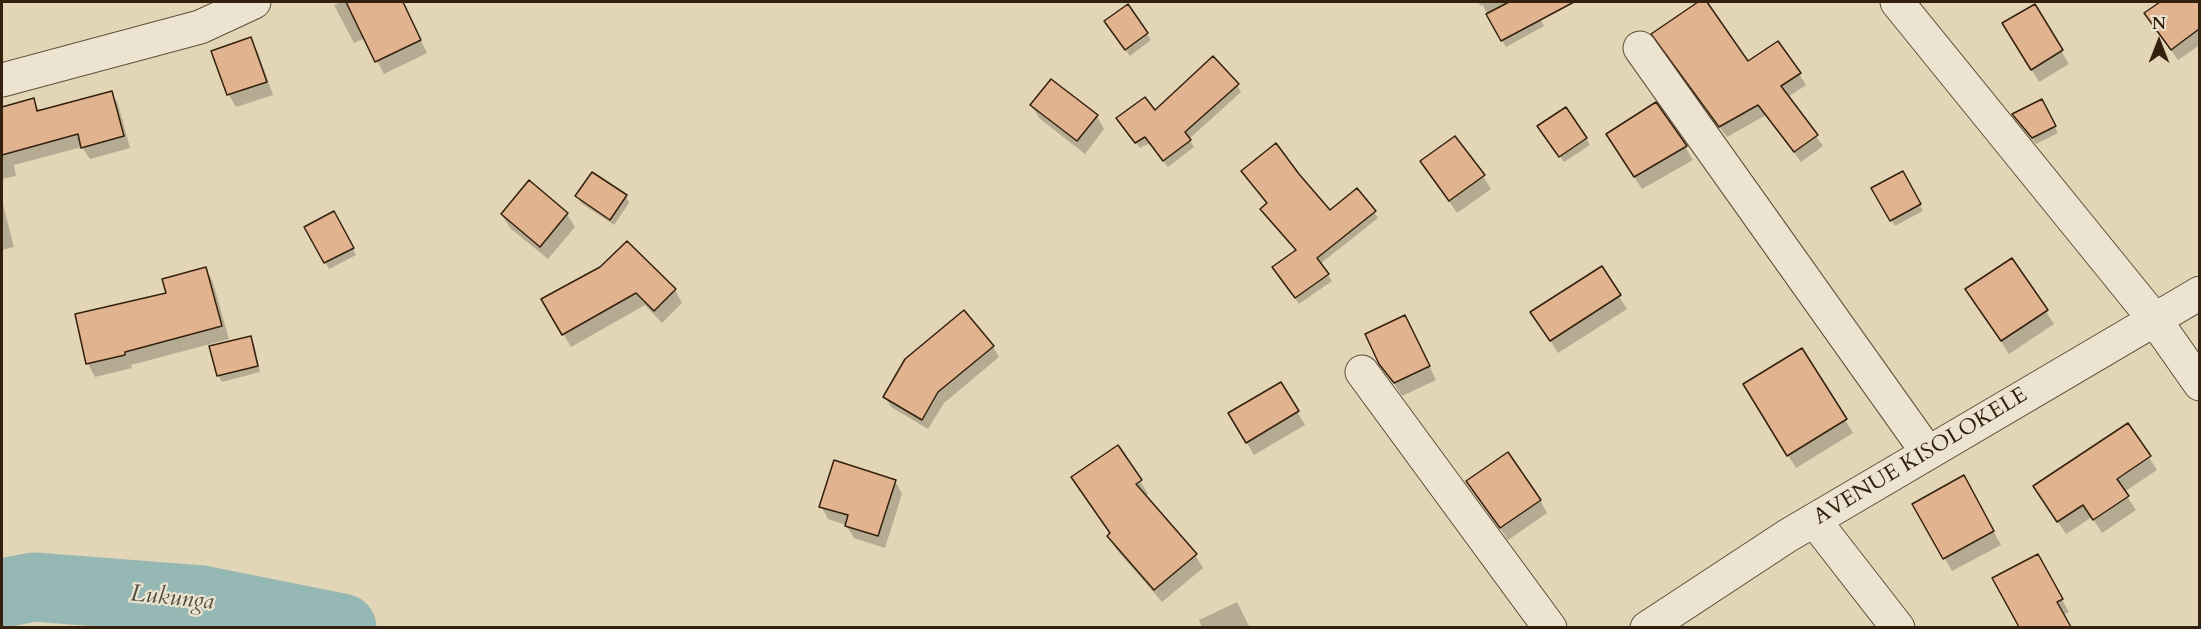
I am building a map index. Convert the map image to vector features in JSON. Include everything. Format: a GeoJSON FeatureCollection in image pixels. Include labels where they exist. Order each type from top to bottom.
{"type":"FeatureCollection","features":[{"type":"Feature","properties":{"kind":"street"},"geometry":{"type":"LineString","coordinates":[[2,80],[195,14],[254,2]]}},
{"type":"Feature","properties":{"kind":"street"},"geometry":{"type":"LineString","coordinates":[[1897,2],[2155,320],[2199,384]]}},
{"type":"Feature","properties":{"kind":"street"},"geometry":{"type":"LineString","coordinates":[[1640,48],[1928,453]]}},
{"type":"Feature","properties":{"kind":"street","name":"AVENUE KISOLOKELE"},"geometry":{"type":"LineString","coordinates":[[1647,627],[1814,520],[2199,293]]}},
{"type":"Feature","properties":{"kind":"street"},"geometry":{"type":"LineString","coordinates":[[1362,372],[1550,627]]}},
{"type":"Feature","properties":{"kind":"street"},"geometry":{"type":"LineString","coordinates":[[1814,520],[1898,627]]}},
{"type":"Feature","properties":{"kind":"building"},"geometry":{"type":"Polygon","coordinates":[[[346,2],[403,2],[421,40],[375,62],[346,2]]]}},
{"type":"Feature","properties":{"kind":"building"},"geometry":{"type":"Polygon","coordinates":[[[1509,2],[1574,2],[1501,41],[1486,14],[1509,2]]]}},
{"type":"Feature","properties":{"kind":"building"},"geometry":{"type":"Polygon","coordinates":[[[1698,2],[1707,2],[1748,61],[1778,41],[1801,73],[1781,86],[1818,135],[1794,152],[1758,105],[1719,127],[1651,34],[1698,2]]]}},
{"type":"Feature","properties":{"kind":"building"},"geometry":{"type":"Polygon","coordinates":[[[2160,2],[2199,2],[2199,29],[2171,50],[2144,13],[2160,2]]]}},
{"type":"Feature","properties":{"kind":"building"},"geometry":{"type":"Polygon","coordinates":[[[1128,4],[1148,33],[1125,50],[1104,21],[1128,4]]]}},
{"type":"Feature","properties":{"kind":"building"},"geometry":{"type":"Polygon","coordinates":[[[2035,4],[2063,50],[2031,70],[2002,23],[2035,4]]]}},
{"type":"Feature","properties":{"kind":"building"},"geometry":{"type":"Polygon","coordinates":[[[251,37],[267,82],[227,95],[211,51],[251,37]]]}},
{"type":"Feature","properties":{"kind":"building"},"geometry":{"type":"Polygon","coordinates":[[[1213,56],[1239,84],[1185,132],[1191,140],[1163,161],[1145,137],[1135,143],[1116,118],[1145,97],[1155,110],[1213,56]]]}},
{"type":"Feature","properties":{"kind":"building"},"geometry":{"type":"Polygon","coordinates":[[[1051,79],[1098,115],[1077,141],[1030,105],[1051,79]]]}},
{"type":"Feature","properties":{"kind":"building"},"geometry":{"type":"Polygon","coordinates":[[[112,91],[124,136],[81,148],[78,134],[2,155],[2,107],[34,98],[37,111],[112,91]]]}},
{"type":"Feature","properties":{"kind":"building"},"geometry":{"type":"Polygon","coordinates":[[[2042,99],[2056,126],[2032,138],[2012,114],[2042,99]]]}},
{"type":"Feature","properties":{"kind":"building"},"geometry":{"type":"Polygon","coordinates":[[[1656,102],[1687,146],[1634,177],[1606,134],[1656,102]]]}},
{"type":"Feature","properties":{"kind":"building"},"geometry":{"type":"Polygon","coordinates":[[[1566,107],[1587,138],[1559,157],[1537,126],[1566,107]]]}},
{"type":"Feature","properties":{"kind":"building"},"geometry":{"type":"Polygon","coordinates":[[[1455,136],[1485,175],[1449,201],[1420,161],[1455,136]]]}},
{"type":"Feature","properties":{"kind":"building"},"geometry":{"type":"Polygon","coordinates":[[[1276,143],[1330,210],[1357,188],[1376,211],[1317,258],[1329,274],[1295,298],[1272,267],[1296,250],[1260,209],[1267,203],[1241,171],[1276,143]]]}},
{"type":"Feature","properties":{"kind":"building"},"geometry":{"type":"Polygon","coordinates":[[[1903,171],[1921,204],[1890,221],[1871,188],[1903,171]]]}},
{"type":"Feature","properties":{"kind":"building"},"geometry":{"type":"Polygon","coordinates":[[[592,172],[627,195],[610,220],[575,196],[592,172]]]}},
{"type":"Feature","properties":{"kind":"building"},"geometry":{"type":"Polygon","coordinates":[[[529,180],[568,213],[540,247],[501,214],[529,180]]]}},
{"type":"Feature","properties":{"kind":"building"},"geometry":{"type":"Polygon","coordinates":[[[334,211],[354,248],[324,263],[304,227],[334,211]]]}},
{"type":"Feature","properties":{"kind":"building"},"geometry":{"type":"Polygon","coordinates":[[[627,241],[676,289],[654,311],[636,293],[562,335],[541,299],[600,267],[627,241]]]}},
{"type":"Feature","properties":{"kind":"building"},"geometry":{"type":"Polygon","coordinates":[[[2012,258],[2048,310],[2001,341],[1965,289],[2012,258]]]}},
{"type":"Feature","properties":{"kind":"building"},"geometry":{"type":"Polygon","coordinates":[[[1602,266],[1621,295],[1550,341],[1530,312],[1602,266]]]}},
{"type":"Feature","properties":{"kind":"building"},"geometry":{"type":"Polygon","coordinates":[[[206,267],[222,326],[125,352],[125,355],[86,364],[75,314],[166,293],[162,279],[206,267]]]}},
{"type":"Feature","properties":{"kind":"building"},"geometry":{"type":"Polygon","coordinates":[[[964,310],[994,346],[938,392],[922,420],[883,397],[905,359],[964,310]]]}},
{"type":"Feature","properties":{"kind":"building"},"geometry":{"type":"Polygon","coordinates":[[[1405,315],[1430,366],[1394,383],[1379,364],[1365,334],[1405,315]]]}},
{"type":"Feature","properties":{"kind":"building"},"geometry":{"type":"Polygon","coordinates":[[[251,336],[258,366],[217,376],[209,346],[251,336]]]}},
{"type":"Feature","properties":{"kind":"building"},"geometry":{"type":"Polygon","coordinates":[[[1802,348],[1847,419],[1787,456],[1743,384],[1802,348]]]}},
{"type":"Feature","properties":{"kind":"building"},"geometry":{"type":"Polygon","coordinates":[[[1281,382],[1299,411],[1246,443],[1228,413],[1281,382]]]}},
{"type":"Feature","properties":{"kind":"building"},"geometry":{"type":"Polygon","coordinates":[[[2128,423],[2151,456],[2117,479],[2129,496],[2093,520],[2083,505],[2057,522],[2033,486],[2128,423]]]}},
{"type":"Feature","properties":{"kind":"building"},"geometry":{"type":"Polygon","coordinates":[[[1118,445],[1142,480],[1136,484],[1197,554],[1154,590],[1107,536],[1110,533],[1071,477],[1118,445]]]}},
{"type":"Feature","properties":{"kind":"building"},"geometry":{"type":"Polygon","coordinates":[[[1508,452],[1541,500],[1500,528],[1466,481],[1508,452]]]}},
{"type":"Feature","properties":{"kind":"building"},"geometry":{"type":"Polygon","coordinates":[[[834,460],[896,480],[878,536],[845,526],[848,515],[819,507],[834,460]]]}},
{"type":"Feature","properties":{"kind":"building"},"geometry":{"type":"Polygon","coordinates":[[[1964,475],[1994,531],[1943,559],[1912,504],[1964,475]]]}},
{"type":"Feature","properties":{"kind":"building"},"geometry":{"type":"Polygon","coordinates":[[[2038,554],[2063,599],[2057,602],[2071,627],[2019,627],[1992,578],[2038,554]]]}},
{"type":"Feature","properties":{"kind":"waterway","name":"Lukunga"},"geometry":{"type":"LineString","coordinates":[[2,593],[34,587],[202,600],[342,628]]}}]}
